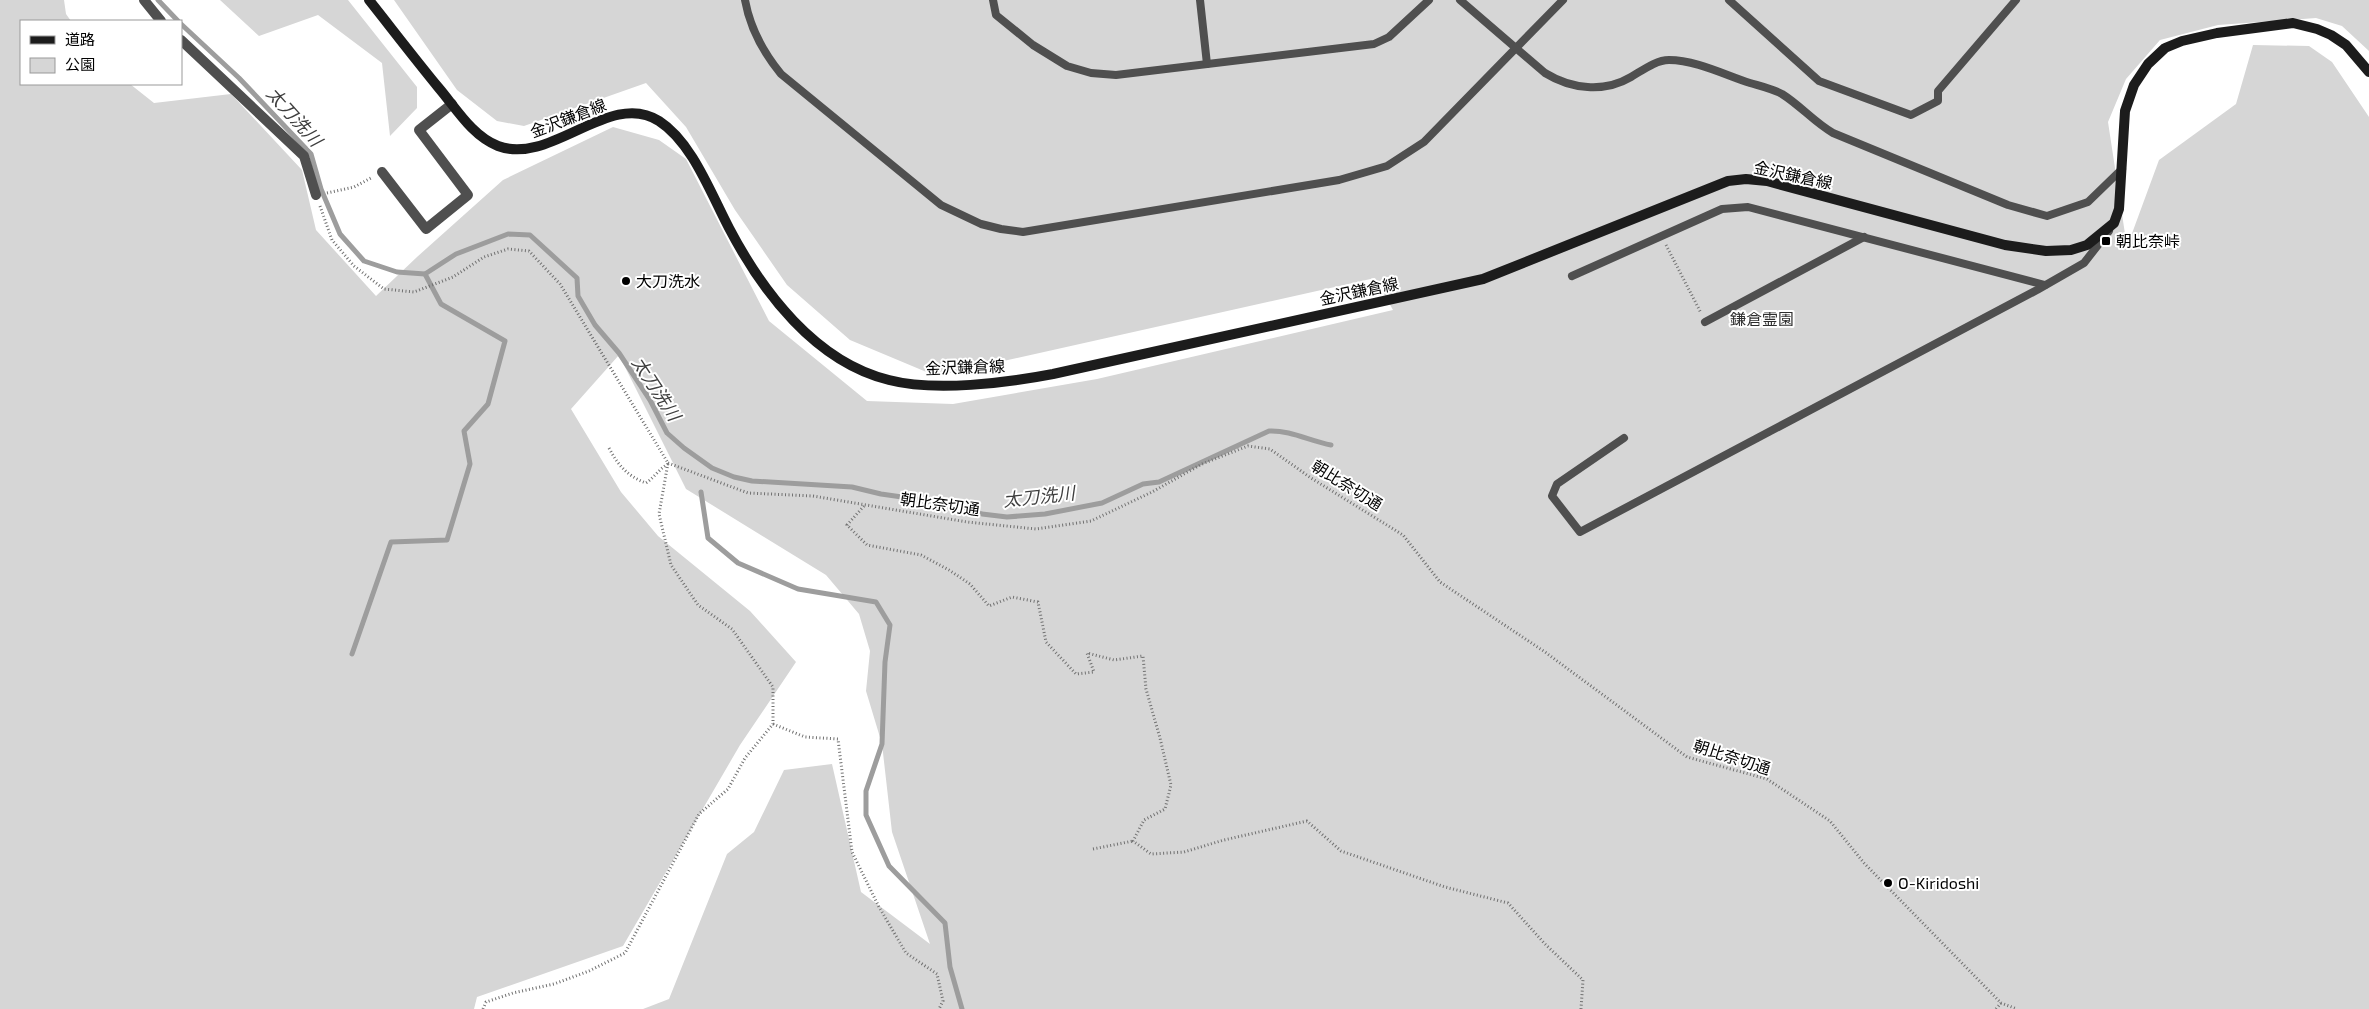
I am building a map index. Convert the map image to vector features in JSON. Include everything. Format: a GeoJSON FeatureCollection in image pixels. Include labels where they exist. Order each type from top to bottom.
{"type":"FeatureCollection","features":[{"type":"Feature","properties":{"kind":"main road","name":"金沢鎌倉線"},"geometry":{"type":"LineString","coordinates":[[369,0],[470,127],[498,146],[515,150],[535,149],[620,114],[646,114],[658,121],[675,135],[703,176],[730,230],[757,274],[786,313],[810,337],[860,369],[889,380],[920,385],[947,385],[1024,379],[1053,374],[1483,279],[1728,181],[1746,179],[1767,181],[2005,245],[2046,251],[2071,250],[2087,245],[2114,223]]}},
{"type":"Feature","properties":{"kind":"main road"},"geometry":{"type":"LineString","coordinates":[[2114,223],[2119,209],[2124,111],[2134,85],[2148,64],[2165,48],[2182,41],[2247,28],[2293,23],[2331,35],[2346,45],[2369,72]]}},
{"type":"Feature","properties":{"kind":"street"},"geometry":{"type":"LineString","coordinates":[[144,0],[160,20]]}},
{"type":"Feature","properties":{"kind":"street"},"geometry":{"type":"LineString","coordinates":[[182,41],[304,156],[316,195]]}},
{"type":"Feature","properties":{"kind":"street"},"geometry":{"type":"LineString","coordinates":[[382,172],[426,229],[468,195],[418,130],[452,104]]}},
{"type":"Feature","properties":{"kind":"lane"},"geometry":{"type":"LineString","coordinates":[[745,0],[756,36],[766,56],[781,74],[795,86],[941,205],[981,224],[1023,232],[1339,180],[1380,169],[1407,155],[1440,128],[1563,0]]}},
{"type":"Feature","properties":{"kind":"lane"},"geometry":{"type":"LineString","coordinates":[[993,0],[996,15],[1033,45],[1067,66],[1092,73],[1116,75],[1374,44],[1389,37],[1429,0]]}},
{"type":"Feature","properties":{"kind":"lane"},"geometry":{"type":"LineString","coordinates":[[1200,0],[1207,64]]}},
{"type":"Feature","properties":{"kind":"lane"},"geometry":{"type":"LineString","coordinates":[[1460,0],[1545,73],[1561,82],[1578,86],[1611,86],[1627,80],[1652,65],[1668,60],[1696,65],[1780,93],[1816,123],[1833,133],[2008,205],[2047,216],[2088,202],[2122,169]]}},
{"type":"Feature","properties":{"kind":"lane"},"geometry":{"type":"LineString","coordinates":[[1729,0],[1819,81],[1911,115],[1938,101],[1938,91],[2016,0]]}},
{"type":"Feature","properties":{"kind":"lane"},"geometry":{"type":"LineString","coordinates":[[1572,276],[1722,209],[1748,207],[2045,285]]}},
{"type":"Feature","properties":{"kind":"lane"},"geometry":{"type":"LineString","coordinates":[[1624,438],[1557,484],[1552,496],[1580,532],[2045,285],[2084,262],[2114,223]]}},
{"type":"Feature","properties":{"kind":"lane"},"geometry":{"type":"LineString","coordinates":[[1706,322],[1864,237]]}},
{"type":"Feature","properties":{"kind":"path"},"geometry":{"type":"LineString","coordinates":[[382,172],[354,187],[316,195],[332,240],[354,266],[384,289],[414,292],[453,277],[484,257],[508,249],[529,251],[560,284],[668,463],[659,514],[671,565],[698,605],[732,629],[773,687],[773,724],[745,758],[728,789],[699,814],[625,953],[554,984],[513,993],[486,1002],[483,1009]]}},
{"type":"Feature","properties":{"kind":"path"},"geometry":{"type":"LineString","coordinates":[[1661,236],[1706,322]]}},
{"type":"Feature","properties":{"kind":"path","name":"朝比奈切通"},"geometry":{"type":"LineString","coordinates":[[668,463],[748,493],[813,496],[967,522],[1036,529],[1090,521],[1152,492],[1202,464],[1248,446],[1270,449],[1311,478],[1403,535],[1440,582],[1545,652],[1687,757],[1767,779],[1830,821],[1864,862],[2002,1003]]}},
{"type":"Feature","properties":{"kind":"path"},"geometry":{"type":"LineString","coordinates":[[609,448],[621,468],[633,478],[646,483],[652,479],[659,469],[668,463]]}},
{"type":"Feature","properties":{"kind":"path"},"geometry":{"type":"LineString","coordinates":[[864,506],[848,525],[867,545],[921,555],[970,584],[989,606],[1012,597],[1038,602],[1046,642],[1076,674],[1094,672],[1088,653],[1114,660],[1143,656],[1146,689],[1171,785],[1165,808],[1144,820],[1133,841]]}},
{"type":"Feature","properties":{"kind":"path"},"geometry":{"type":"LineString","coordinates":[[773,724],[805,737],[838,739],[852,852],[879,907],[906,953],[937,974],[943,1000],[939,1009]]}},
{"type":"Feature","properties":{"kind":"path"},"geometry":{"type":"LineString","coordinates":[[1093,849],[1133,841],[1151,854],[1184,852],[1224,840],[1307,821],[1341,851],[1445,887],[1508,904],[1545,944],[1583,980],[1581,1009]]}},
{"type":"Feature","properties":{"kind":"path"},"geometry":{"type":"LineString","coordinates":[[1996,1009],[2002,1003],[2017,1009]]}},
{"type":"Feature","properties":{"kind":"green space","name":"鎌倉霊園"},"geometry":{"type":"Polygon","coordinates":[[[0,0],[64,0],[66,14],[70,20],[20,20],[20,85],[131,85],[154,103],[231,94],[302,170],[316,230],[376,296],[503,180],[613,127],[659,140],[686,159],[769,321],[867,401],[953,404],[1097,379],[1393,310],[1375,278],[936,376],[850,340],[787,285],[735,210],[686,127],[646,83],[524,126],[497,121],[457,90],[394,0],[2369,0],[2369,51],[2342,26],[2316,18],[2218,25],[2160,40],[2126,79],[2108,122],[2127,247],[2159,160],[2236,104],[2253,45],[2309,46],[2332,62],[2369,117],[2369,1009],[643,1009],[669,999],[727,854],[754,832],[784,770],[832,764],[861,892],[930,944],[892,832],[882,744],[866,691],[870,651],[859,614],[826,575],[686,489],[619,355],[571,409],[621,492],[658,536],[750,611],[796,662],[740,745],[623,946],[477,997],[474,1009],[0,1009],[0,0]]]}},
{"type":"Feature","properties":{"kind":"green space"},"geometry":{"type":"Polygon","coordinates":[[[220,0],[348,0],[417,87],[417,108],[390,136],[382,63],[318,15],[259,36],[220,0]]]}},
{"type":"Feature","properties":{"kind":"waterway","name":"太刀洗川"},"geometry":{"type":"LineString","coordinates":[[158,0],[177,20]]}},
{"type":"Feature","properties":{"kind":"waterway","name":"太刀洗川"},"geometry":{"type":"LineString","coordinates":[[182,25],[239,78],[311,154],[321,189],[340,234],[364,261],[397,272],[425,274],[456,254],[508,234],[530,235],[577,278],[578,296],[595,325],[619,353],[650,400],[667,433],[712,468],[734,477],[752,481],[852,487],[881,494],[958,505],[982,514],[1007,517],[1045,514],[1102,503],[1143,484],[1159,482],[1269,431],[1292,434],[1331,445]]}},
{"type":"Feature","properties":{"kind":"waterway"},"geometry":{"type":"LineString","coordinates":[[352,654],[391,542],[447,540],[470,464],[464,431],[488,404],[505,341],[441,304],[425,274]]}},
{"type":"Feature","properties":{"kind":"waterway"},"geometry":{"type":"LineString","coordinates":[[701,492],[708,538],[738,563],[798,589],[876,602],[890,625],[885,662],[882,744],[866,791],[866,815],[889,866],[945,923],[950,967],[962,1009]]}},
{"type":"Feature","properties":{"kind":"place","name":"朝比奈峠"},"geometry":{"type":"Point","coordinates":[2106,241]}},
{"type":"Feature","properties":{"kind":"place","name":"大刀洗水"},"geometry":{"type":"Point","coordinates":[626,281]}},
{"type":"Feature","properties":{"kind":"place","name":"O-Kiridoshi"},"geometry":{"type":"Point","coordinates":[1888,883]}}]}
